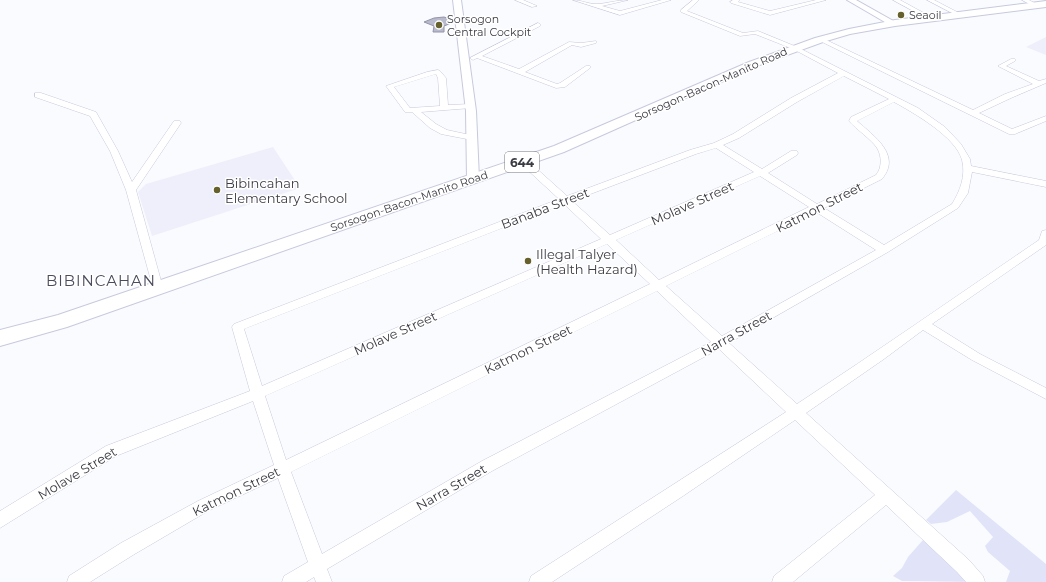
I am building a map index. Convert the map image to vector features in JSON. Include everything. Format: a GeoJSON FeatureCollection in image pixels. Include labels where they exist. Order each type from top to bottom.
{"type":"FeatureCollection","features":[{"type":"Feature","properties":{"kind":"main road","name":"Sorsogon-Bacon-Manito Road"},"geometry":{"type":"LineString","coordinates":[[0,338],[60,322],[473,178],[524,162],[600,133],[726,75],[820,39],[854,30],[893,23],[1036,3]]}},
{"type":"Feature","properties":{"kind":"street"},"geometry":{"type":"LineString","coordinates":[[457,0],[471,106],[473,178]]}},
{"type":"Feature","properties":{"kind":"street"},"geometry":{"type":"LineString","coordinates":[[518,0],[527,3],[534,3]]}},
{"type":"Feature","properties":{"kind":"street"},"geometry":{"type":"LineString","coordinates":[[576,0],[620,13],[668,0]]}},
{"type":"Feature","properties":{"kind":"street"},"geometry":{"type":"LineString","coordinates":[[598,6],[625,0]]}},
{"type":"Feature","properties":{"kind":"street","name":"Narra Street"},"geometry":{"type":"LineString","coordinates":[[290,582],[487,466],[720,343],[884,250],[956,206],[963,193],[968,174],[966,159],[958,146],[942,130],[915,110],[794,48],[756,32],[742,35],[682,11],[696,0]]}},
{"type":"Feature","properties":{"kind":"street"},"geometry":{"type":"LineString","coordinates":[[732,1],[770,13],[823,0]]}},
{"type":"Feature","properties":{"kind":"street"},"geometry":{"type":"LineString","coordinates":[[851,0],[893,23]]}},
{"type":"Feature","properties":{"kind":"street"},"geometry":{"type":"LineString","coordinates":[[896,0],[930,18]]}},
{"type":"Feature","properties":{"kind":"street"},"geometry":{"type":"LineString","coordinates":[[930,0],[958,14]]}},
{"type":"Feature","properties":{"kind":"street"},"geometry":{"type":"LineString","coordinates":[[465,62],[538,25]]}},
{"type":"Feature","properties":{"kind":"street"},"geometry":{"type":"LineString","coordinates":[[820,39],[1012,132],[1046,118]]}},
{"type":"Feature","properties":{"kind":"street"},"geometry":{"type":"LineString","coordinates":[[519,72],[571,42],[583,45],[594,42]]}},
{"type":"Feature","properties":{"kind":"street"},"geometry":{"type":"LineString","coordinates":[[477,56],[559,86],[588,67]]}},
{"type":"Feature","properties":{"kind":"street"},"geometry":{"type":"LineString","coordinates":[[1013,60],[1001,66],[1043,83]]}},
{"type":"Feature","properties":{"kind":"street"},"geometry":{"type":"LineString","coordinates":[[444,108],[442,78],[440,73],[436,72],[390,86],[406,109],[414,110],[444,108],[471,106]]}},
{"type":"Feature","properties":{"kind":"street","name":"Banaba Street"},"geometry":{"type":"LineString","coordinates":[[256,394],[238,328],[565,200],[736,136],[794,100],[844,73]]}},
{"type":"Feature","properties":{"kind":"street"},"geometry":{"type":"LineString","coordinates":[[974,113],[1008,96],[1043,83]]}},
{"type":"Feature","properties":{"kind":"street"},"geometry":{"type":"LineString","coordinates":[[38,95],[93,114],[114,151],[131,190],[158,288]]}},
{"type":"Feature","properties":{"kind":"street","name":"Katmon Street"},"geometry":{"type":"LineString","coordinates":[[75,582],[127,549],[203,506],[282,469],[879,177],[884,171],[885,163],[881,147],[853,121],[854,119],[894,99]]}},
{"type":"Feature","properties":{"kind":"street"},"geometry":{"type":"LineString","coordinates":[[414,110],[433,126],[444,132],[472,138]]}},
{"type":"Feature","properties":{"kind":"street"},"geometry":{"type":"LineString","coordinates":[[131,190],[177,123]]}},
{"type":"Feature","properties":{"kind":"street"},"geometry":{"type":"LineString","coordinates":[[716,144],[884,250]]}},
{"type":"Feature","properties":{"kind":"street","name":"Molave Street"},"geometry":{"type":"LineString","coordinates":[[0,520],[111,451],[256,394],[761,172],[794,153]]}},
{"type":"Feature","properties":{"kind":"street"},"geometry":{"type":"LineString","coordinates":[[524,162],[963,566],[977,582]]}},
{"type":"Feature","properties":{"kind":"street"},"geometry":{"type":"LineString","coordinates":[[967,168],[1046,184]]}},
{"type":"Feature","properties":{"kind":"street"},"geometry":{"type":"LineString","coordinates":[[537,582],[678,491],[880,356],[923,324],[1043,242],[1046,233]]}},
{"type":"Feature","properties":{"kind":"street"},"geometry":{"type":"LineString","coordinates":[[923,324],[976,357],[1046,394]]}},
{"type":"Feature","properties":{"kind":"street"},"geometry":{"type":"LineString","coordinates":[[256,394],[324,582]]}},
{"type":"Feature","properties":{"kind":"street"},"geometry":{"type":"LineString","coordinates":[[780,582],[886,496]]}},
{"type":"Feature","properties":{"kind":"shaded area"},"geometry":{"type":"Polygon","coordinates":[[[1046,37],[1046,55],[1026,47],[1046,37]]]}},
{"type":"Feature","properties":{"kind":"shaded area","name":"Bibincahan Elementary School"},"geometry":{"type":"Polygon","coordinates":[[[273,147],[300,188],[152,236],[138,192],[146,184],[273,147]]]}},
{"type":"Feature","properties":{"kind":"shaded area"},"geometry":{"type":"Polygon","coordinates":[[[956,490],[1046,564],[1046,582],[1006,582],[1010,571],[988,552],[985,546],[993,537],[970,511],[947,522],[931,524],[926,520],[956,490]]]}},
{"type":"Feature","properties":{"kind":"shaded area"},"geometry":{"type":"Polygon","coordinates":[[[923,540],[976,582],[902,581],[893,576],[902,568],[908,557],[923,540]]]}},
{"type":"Feature","properties":{"kind":"building","name":"Sorsogon Central Cockpit"},"geometry":{"type":"Polygon","coordinates":[[[444,17],[454,20],[454,22],[444,26],[444,32],[433,32],[434,26],[424,22],[434,18],[444,17]]]}},
{"type":"Feature","properties":{"kind":"place","name":"Seaoil"},"geometry":{"type":"Point","coordinates":[901,15]}},
{"type":"Feature","properties":{"kind":"place","name":"Sorsogon Central Cockpit"},"geometry":{"type":"Point","coordinates":[439,25]}},
{"type":"Feature","properties":{"kind":"place","name":"Bibincahan Elementary School"},"geometry":{"type":"Point","coordinates":[217,190]}},
{"type":"Feature","properties":{"kind":"place","name":"Illegal Talyer (Health Hazard)"},"geometry":{"type":"Point","coordinates":[528,261]}},
{"type":"Feature","properties":{"kind":"district","name":"BIBINCAHAN"},"geometry":{"type":"Point","coordinates":[101,280]}}]}
